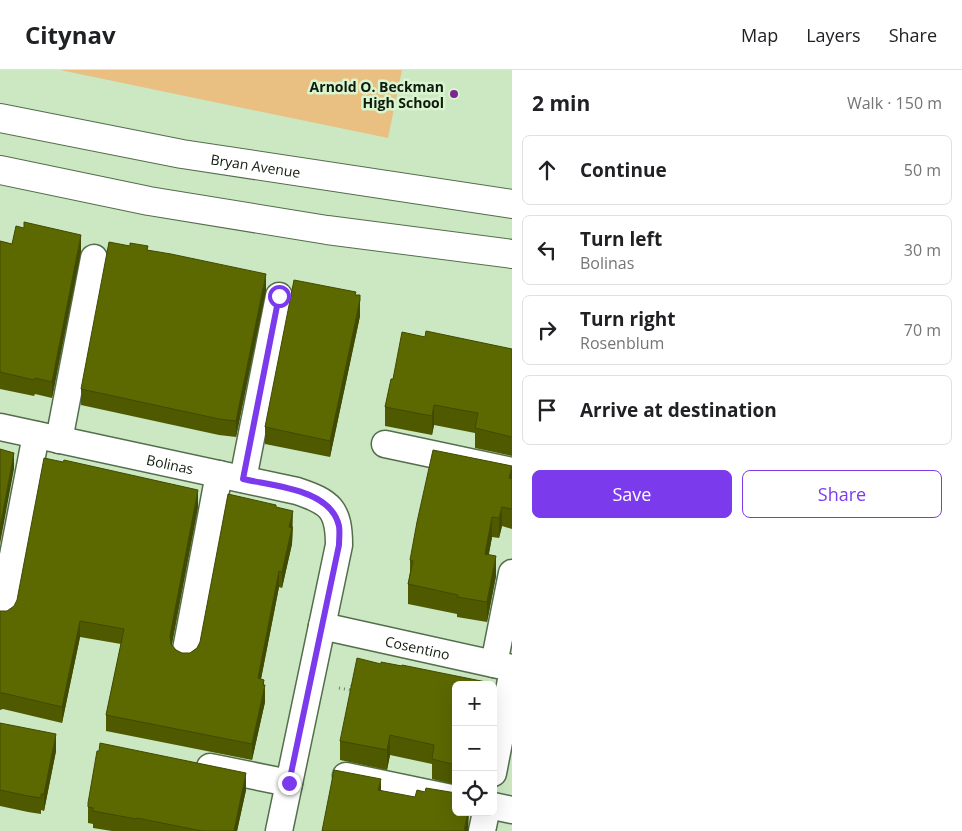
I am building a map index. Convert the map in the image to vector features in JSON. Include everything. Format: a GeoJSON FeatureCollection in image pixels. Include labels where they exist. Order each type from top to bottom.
{"type":"FeatureCollection","features":[{"type":"Feature","properties":{"kind":"main road","name":"Bryan Avenue"},"geometry":{"type":"LineString","coordinates":[[0,118],[182,154],[512,204]]}},
{"type":"Feature","properties":{"kind":"main road"},"geometry":{"type":"LineString","coordinates":[[0,170],[149,202],[327,230],[512,254]]}},
{"type":"Feature","properties":{"kind":"street"},"geometry":{"type":"LineString","coordinates":[[2,613],[94,258]]}},
{"type":"Feature","properties":{"kind":"street"},"geometry":{"type":"LineString","coordinates":[[185,655],[279,296]]}},
{"type":"Feature","properties":{"kind":"street","name":"Bolinas"},"geometry":{"type":"LineString","coordinates":[[0,427],[231,476],[297,491],[320,499],[334,513],[339,526],[339,545],[322,626]]}},
{"type":"Feature","properties":{"kind":"street"},"geometry":{"type":"LineString","coordinates":[[385,444],[512,471]]}},
{"type":"Feature","properties":{"kind":"street"},"geometry":{"type":"LineString","coordinates":[[493,771],[506,669],[512,574]]}},
{"type":"Feature","properties":{"kind":"street"},"geometry":{"type":"LineString","coordinates":[[279,831],[322,626]]}},
{"type":"Feature","properties":{"kind":"street","name":"Cosentino"},"geometry":{"type":"LineString","coordinates":[[322,626],[506,669]]}},
{"type":"Feature","properties":{"kind":"street"},"geometry":{"type":"LineString","coordinates":[[183,761],[289,783]]}},
{"type":"Feature","properties":{"kind":"street"},"geometry":{"type":"LineString","coordinates":[[338,774],[452,798]]}},
{"type":"Feature","properties":{"kind":"street"},"geometry":{"type":"LineString","coordinates":[[497,807],[512,810]]}},
{"type":"Feature","properties":{"kind":"street"},"geometry":{"type":"LineString","coordinates":[[482,831],[485,816]]}},
{"type":"Feature","properties":{"kind":"path"},"geometry":{"type":"LineString","coordinates":[[339,688],[350,690],[354,682]]}},
{"type":"Feature","properties":{"kind":"shaded area"},"geometry":{"type":"Polygon","coordinates":[[[60,70],[402,70],[388,138],[60,70]]]}},
{"type":"Feature","properties":{"kind":"building"},"geometry":{"type":"Polygon","coordinates":[[[24,222],[81,235],[52,382],[0,372],[0,241],[12,244],[16,226],[24,228],[24,222]]]}},
{"type":"Feature","properties":{"kind":"building"},"geometry":{"type":"Polygon","coordinates":[[[109,242],[130,246],[130,243],[148,246],[147,250],[266,274],[236,421],[81,389],[109,242]]]}},
{"type":"Feature","properties":{"kind":"building"},"geometry":{"type":"Polygon","coordinates":[[[294,280],[356,292],[355,295],[360,295],[330,441],[265,427],[294,280]]]}},
{"type":"Feature","properties":{"kind":"building"},"geometry":{"type":"Polygon","coordinates":[[[426,331],[512,349],[512,437],[475,428],[478,413],[434,405],[432,416],[385,407],[391,379],[393,379],[402,332],[425,337],[426,331]]]}},
{"type":"Feature","properties":{"kind":"building"},"geometry":{"type":"Polygon","coordinates":[[[0,449],[14,453],[0,527],[0,449]]]}},
{"type":"Feature","properties":{"kind":"building"},"geometry":{"type":"Polygon","coordinates":[[[433,450],[512,466],[509,478],[512,479],[512,509],[502,507],[499,518],[492,517],[485,554],[496,556],[487,602],[457,597],[458,595],[408,584],[413,561],[410,560],[417,522],[433,450]]]}},
{"type":"Feature","properties":{"kind":"building"},"geometry":{"type":"Polygon","coordinates":[[[44,458],[63,462],[64,460],[198,490],[170,636],[171,644],[182,653],[190,653],[197,648],[200,642],[228,494],[276,505],[276,507],[293,511],[289,527],[292,528],[282,572],[279,571],[258,678],[264,680],[263,685],[265,685],[252,744],[106,715],[124,629],[80,621],[62,707],[0,693],[0,611],[7,611],[14,606],[17,600],[44,458]]]}},
{"type":"Feature","properties":{"kind":"building"},"geometry":{"type":"Polygon","coordinates":[[[357,658],[381,664],[381,662],[402,665],[481,681],[452,681],[452,764],[432,759],[434,745],[390,735],[387,750],[340,741],[357,658]]]}},
{"type":"Feature","properties":{"kind":"building"},"geometry":{"type":"Polygon","coordinates":[[[0,723],[56,734],[44,794],[41,794],[41,798],[0,790],[0,723]]]}},
{"type":"Feature","properties":{"kind":"building"},"geometry":{"type":"Polygon","coordinates":[[[100,743],[246,773],[234,831],[202,831],[93,811],[93,808],[88,807],[88,803],[100,743]]]}},
{"type":"Feature","properties":{"kind":"building"},"geometry":{"type":"Polygon","coordinates":[[[334,770],[381,779],[378,790],[415,797],[417,790],[425,792],[426,788],[452,792],[452,816],[467,816],[464,831],[322,831],[334,770]]]}},
{"type":"Feature","properties":{"kind":"place","name":"Arnold O. Beckman High School"},"geometry":{"type":"Point","coordinates":[454,94]}},
{"type":"Feature","properties":{"kind":"route"},"geometry":{"type":"LineString","coordinates":[[279,296],[243,479],[297,491],[320,499],[334,513],[339,526],[339,545],[289,783]]}}]}
